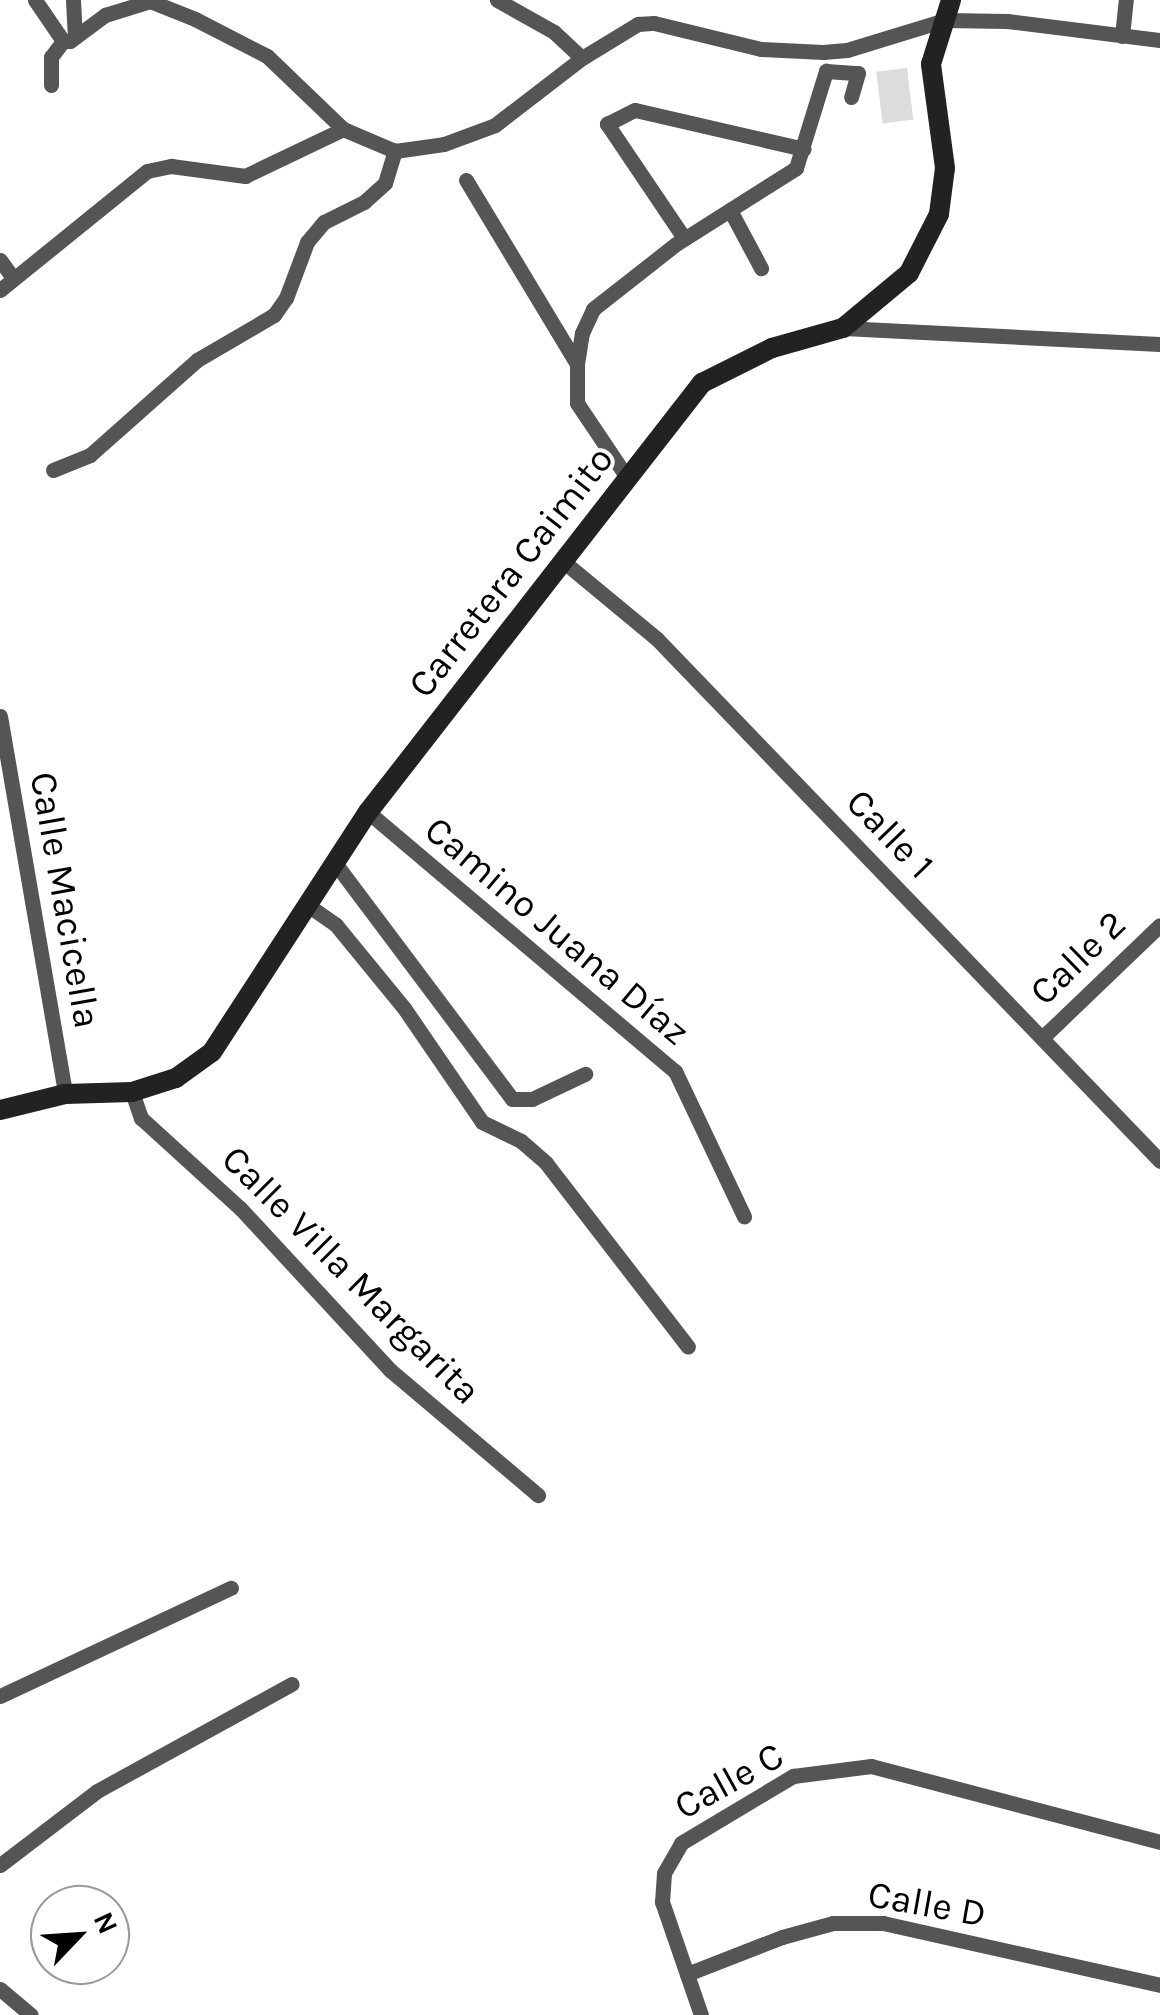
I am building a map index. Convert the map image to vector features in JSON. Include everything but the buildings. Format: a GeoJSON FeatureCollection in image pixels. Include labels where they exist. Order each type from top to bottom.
{"type":"FeatureCollection","features":[{"type":"Feature","properties":{"kind":"street"},"geometry":{"type":"LineString","coordinates":[[35,0],[69,39]]}},
{"type":"Feature","properties":{"kind":"street"},"geometry":{"type":"LineString","coordinates":[[69,39],[73,0]]}},
{"type":"Feature","properties":{"kind":"street"},"geometry":{"type":"LineString","coordinates":[[496,0],[554,32],[582,58]]}},
{"type":"Feature","properties":{"kind":"street"},"geometry":{"type":"LineString","coordinates":[[1122,36],[1126,0]]}},
{"type":"Feature","properties":{"kind":"street"},"geometry":{"type":"LineString","coordinates":[[51,84],[50,57],[69,39],[105,15],[150,1],[267,56],[343,129],[396,151],[444,144],[495,124],[582,58],[638,24],[654,23],[762,49],[824,52],[848,50],[948,10],[1160,40]]}},
{"type":"Feature","properties":{"kind":"street","name":"Carretera Caimito"},"geometry":{"type":"LineString","coordinates":[[0,1110],[66,1094],[132,1092],[176,1078],[212,1052],[368,812],[702,384],[772,348],[843,328],[909,273],[939,214],[945,168],[930,64],[948,10]]}},
{"type":"Feature","properties":{"kind":"street"},"geometry":{"type":"LineString","coordinates":[[628,479],[577,404],[582,333],[593,308],[684,238],[796,168],[826,71],[858,73],[851,97]]}},
{"type":"Feature","properties":{"kind":"street"},"geometry":{"type":"LineString","coordinates":[[684,238],[607,124],[635,110],[804,150]]}},
{"type":"Feature","properties":{"kind":"street"},"geometry":{"type":"LineString","coordinates":[[0,290],[147,171],[171,166],[245,176],[343,129]]}},
{"type":"Feature","properties":{"kind":"street"},"geometry":{"type":"LineString","coordinates":[[53,470],[90,454],[197,360],[274,316],[286,298],[307,242],[324,222],[364,202],[385,183],[396,151]]}},
{"type":"Feature","properties":{"kind":"street"},"geometry":{"type":"LineString","coordinates":[[466,180],[577,364]]}},
{"type":"Feature","properties":{"kind":"street"},"geometry":{"type":"LineString","coordinates":[[730,210],[762,268]]}},
{"type":"Feature","properties":{"kind":"street"},"geometry":{"type":"LineString","coordinates":[[0,260],[13,278]]}},
{"type":"Feature","properties":{"kind":"street"},"geometry":{"type":"LineString","coordinates":[[843,328],[1160,344]]}},
{"type":"Feature","properties":{"kind":"street","name":"Calle 1"},"geometry":{"type":"LineString","coordinates":[[564,562],[657,639],[1160,1161]]}},
{"type":"Feature","properties":{"kind":"street","name":"Calle Macicella"},"geometry":{"type":"LineString","coordinates":[[0,716],[66,1094]]}},
{"type":"Feature","properties":{"kind":"street","name":"Camino Juana Díaz"},"geometry":{"type":"LineString","coordinates":[[368,812],[675,1072],[744,1216]]}},
{"type":"Feature","properties":{"kind":"street"},"geometry":{"type":"LineString","coordinates":[[335,863],[512,1099],[532,1099],[584,1074]]}},
{"type":"Feature","properties":{"kind":"street"},"geometry":{"type":"LineString","coordinates":[[309,906],[336,925],[404,1008],[482,1122],[521,1141],[546,1163],[688,1348]]}},
{"type":"Feature","properties":{"kind":"street","name":"Calle 2"},"geometry":{"type":"LineString","coordinates":[[1042,1038],[1160,925]]}},
{"type":"Feature","properties":{"kind":"street","name":"Calle Villa Margarita"},"geometry":{"type":"LineString","coordinates":[[132,1092],[141,1118],[240,1208],[390,1370],[538,1495]]}},
{"type":"Feature","properties":{"kind":"street"},"geometry":{"type":"LineString","coordinates":[[0,1696],[231,1588]]}},
{"type":"Feature","properties":{"kind":"street"},"geometry":{"type":"LineString","coordinates":[[0,1865],[97,1791],[292,1684]]}},
{"type":"Feature","properties":{"kind":"street","name":"Calle C"},"geometry":{"type":"LineString","coordinates":[[701,2015],[662,1902],[664,1872],[681,1842],[793,1776],[871,1766],[1160,1842]]}},
{"type":"Feature","properties":{"kind":"street","name":"Calle D"},"geometry":{"type":"LineString","coordinates":[[688,1974],[782,1937],[832,1924],[883,1922],[1160,1986]]}},
{"type":"Feature","properties":{"kind":"street"},"geometry":{"type":"LineString","coordinates":[[0,1989],[12,2011],[31,2015]]}},
{"type":"Feature","properties":{"kind":"shaded area"},"geometry":{"type":"Polygon","coordinates":[[[907,68],[913,120],[883,123],[876,72],[907,68]]]}}]}
